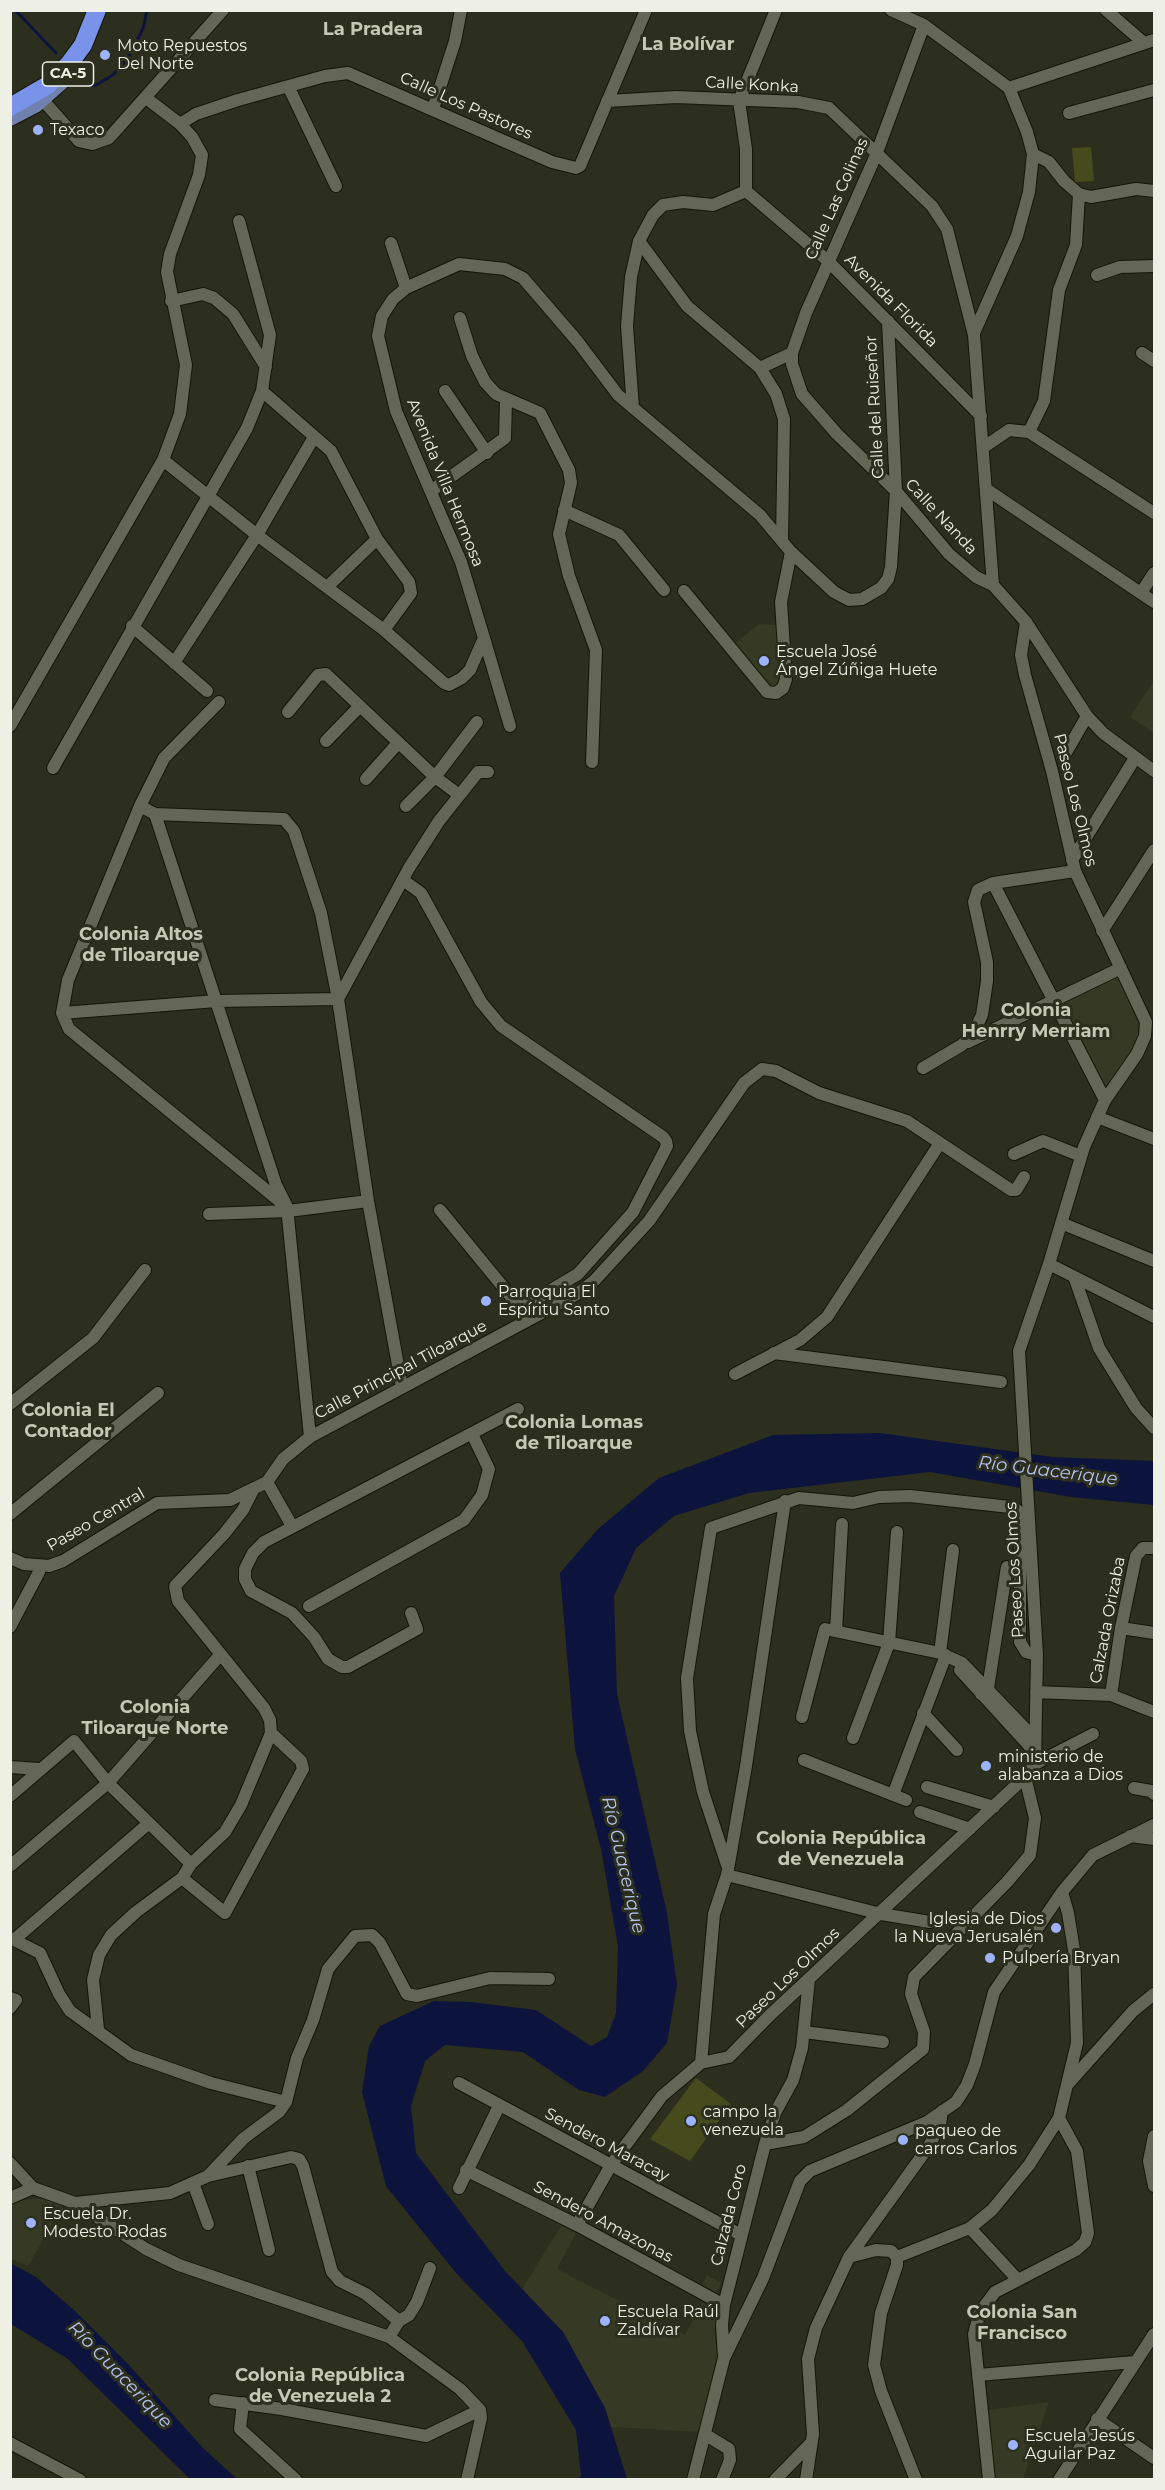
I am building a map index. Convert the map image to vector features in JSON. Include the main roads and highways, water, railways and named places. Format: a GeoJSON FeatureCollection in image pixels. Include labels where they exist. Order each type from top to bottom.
{"type":"FeatureCollection","features":[{"type":"Feature","properties":{"kind":"highway"},"geometry":{"type":"LineString","coordinates":[[14,112],[69,64],[83,45],[97,10]]}},
{"type":"Feature","properties":{"kind":"main road","name":"CA-5"},"geometry":{"type":"LineString","coordinates":[[14,112],[32,90],[54,70],[72,45],[90,10]]}},
{"type":"Feature","properties":{"kind":"main road","name":"CA-5"},"geometry":{"type":"LineString","coordinates":[[14,112],[42,99],[85,52],[104,10]]}},
{"type":"Feature","properties":{"kind":"water","name":"Río Guacerique"},"geometry":{"type":"Polygon","coordinates":[[[880,1433],[1052,1457],[1154,1461],[1154,1505],[1071,1497],[930,1472],[749,1493],[674,1516],[636,1548],[614,1596],[617,1694],[667,1913],[677,1985],[667,2043],[643,2071],[605,2097],[579,2090],[523,2052],[445,2045],[425,2061],[411,2106],[416,2153],[505,2271],[563,2332],[605,2408],[627,2479],[579,2479],[581,2475],[576,2430],[522,2341],[456,2273],[386,2186],[362,2092],[369,2046],[380,2026],[434,2001],[470,2002],[536,2010],[591,2046],[607,2037],[616,2013],[618,1946],[601,1849],[575,1749],[560,1573],[598,1529],[659,1478],[773,1435],[880,1433]]]}},
{"type":"Feature","properties":{"kind":"water","name":"Río Guacerique"},"geometry":{"type":"Polygon","coordinates":[[[10,2263],[36,2277],[75,2311],[128,2364],[203,2448],[237,2479],[190,2479],[68,2359],[11,2324],[10,2263]]]}},
{"type":"Feature","properties":{"kind":"waterway"},"geometry":{"type":"LineString","coordinates":[[15,10],[56,53]]}},
{"type":"Feature","properties":{"kind":"waterway"},"geometry":{"type":"LineString","coordinates":[[79,79],[88,85],[96,85],[113,75],[126,61],[143,29],[147,10]]}},
{"type":"Feature","properties":{"kind":"place","name":"Moto Repuestos Del Norte"},"geometry":{"type":"Point","coordinates":[105,55]}},
{"type":"Feature","properties":{"kind":"place","name":"Texaco"},"geometry":{"type":"Point","coordinates":[38,130]}},
{"type":"Feature","properties":{"kind":"place","name":"Escuela José Ángel Zúñiga Huete"},"geometry":{"type":"Point","coordinates":[764,661]}},
{"type":"Feature","properties":{"kind":"place","name":"Parroquia El Espíritu Santo"},"geometry":{"type":"Point","coordinates":[486,1301]}},
{"type":"Feature","properties":{"kind":"place","name":"ministerio de alabanza a Dios"},"geometry":{"type":"Point","coordinates":[986,1766]}},
{"type":"Feature","properties":{"kind":"place","name":"Iglesia de Dios la Nueva Jerusalén"},"geometry":{"type":"Point","coordinates":[1056,1928]}},
{"type":"Feature","properties":{"kind":"place","name":"Pulpería Bryan"},"geometry":{"type":"Point","coordinates":[990,1958]}},
{"type":"Feature","properties":{"kind":"place","name":"campo la venezuela"},"geometry":{"type":"Point","coordinates":[691,2121]}},
{"type":"Feature","properties":{"kind":"place","name":"paqueo de carros Carlos"},"geometry":{"type":"Point","coordinates":[903,2140]}},
{"type":"Feature","properties":{"kind":"place","name":"Escuela Dr. Modesto Rodas"},"geometry":{"type":"Point","coordinates":[31,2223]}},
{"type":"Feature","properties":{"kind":"place","name":"Escuela Raúl Zaldívar"},"geometry":{"type":"Point","coordinates":[605,2321]}},
{"type":"Feature","properties":{"kind":"place","name":"Escuela Jesús Aguilar Paz"},"geometry":{"type":"Point","coordinates":[1013,2445]}},
{"type":"Feature","properties":{"kind":"district","name":"La Pradera"},"geometry":{"type":"Point","coordinates":[373,30]}},
{"type":"Feature","properties":{"kind":"district","name":"La Bolívar"},"geometry":{"type":"Point","coordinates":[688,45]}},
{"type":"Feature","properties":{"kind":"district","name":"Colonia Altos de Tiloarque"},"geometry":{"type":"Point","coordinates":[141,945]}},
{"type":"Feature","properties":{"kind":"district","name":"Colonia Henrry Merriam"},"geometry":{"type":"Point","coordinates":[1036,1021]}},
{"type":"Feature","properties":{"kind":"district","name":"Colonia El Contador"},"geometry":{"type":"Point","coordinates":[68,1421]}},
{"type":"Feature","properties":{"kind":"district","name":"Colonia Lomas de Tiloarque"},"geometry":{"type":"Point","coordinates":[574,1433]}},
{"type":"Feature","properties":{"kind":"district","name":"Colonia Tiloarque Norte"},"geometry":{"type":"Point","coordinates":[155,1718]}},
{"type":"Feature","properties":{"kind":"district","name":"Colonia República de Venezuela"},"geometry":{"type":"Point","coordinates":[841,1849]}},
{"type":"Feature","properties":{"kind":"district","name":"Colonia San Francisco"},"geometry":{"type":"Point","coordinates":[1022,2323]}},
{"type":"Feature","properties":{"kind":"district","name":"Colonia República de Venezuela 2"},"geometry":{"type":"Point","coordinates":[320,2386]}}]}
